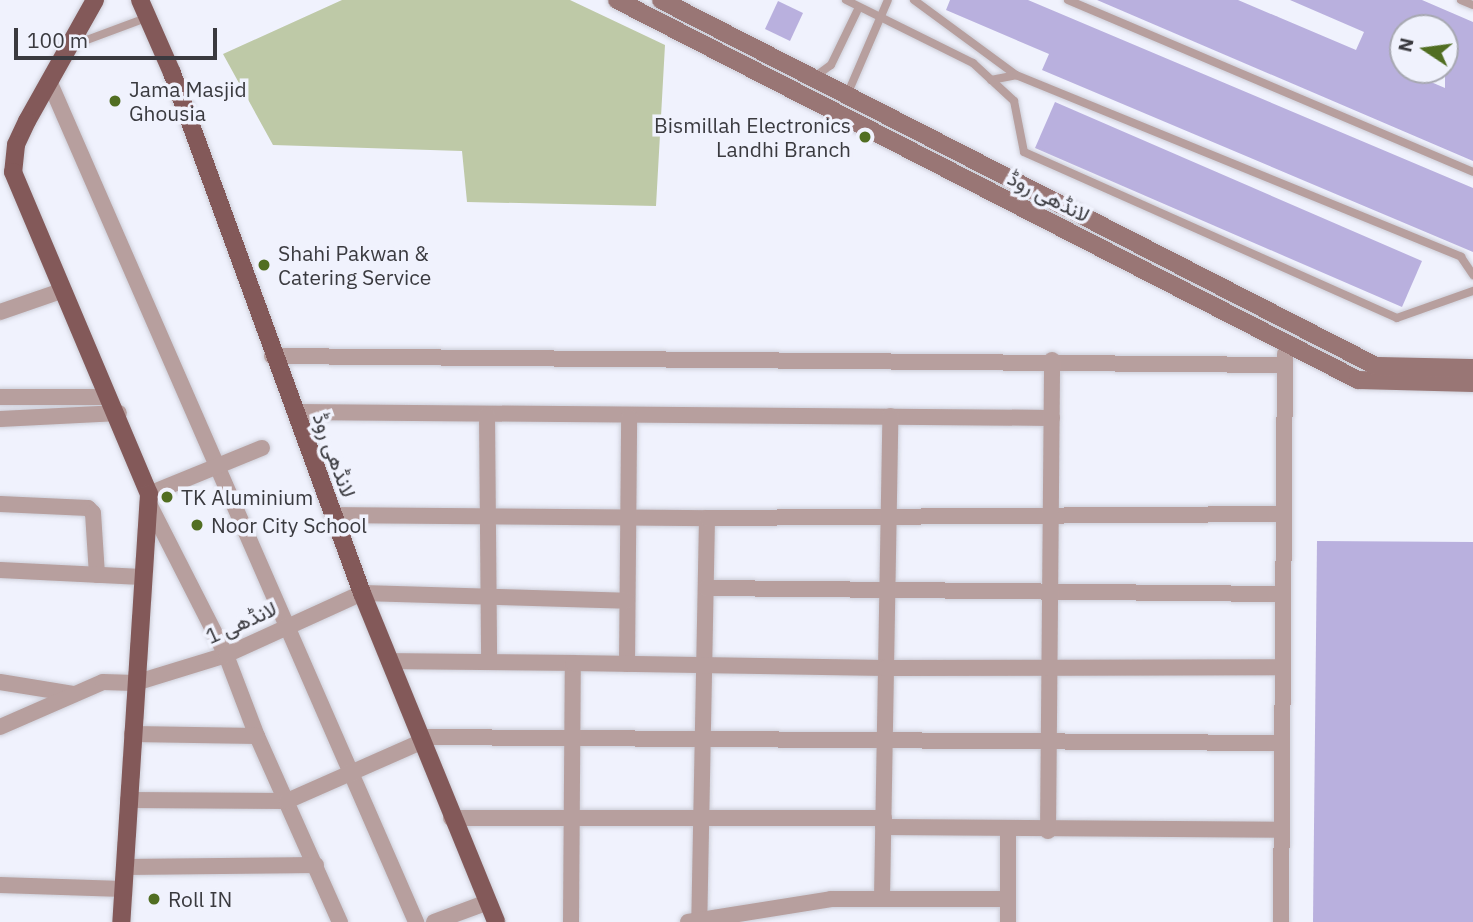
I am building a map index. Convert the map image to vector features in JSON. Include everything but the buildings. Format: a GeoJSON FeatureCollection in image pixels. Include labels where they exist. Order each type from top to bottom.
{"type":"FeatureCollection","features":[{"type":"Feature","properties":{"kind":"main road"},"geometry":{"type":"LineString","coordinates":[[95,0],[49,80],[16,145],[13,172],[107,397],[119,413],[149,499],[121,922]]}},
{"type":"Feature","properties":{"kind":"main road","name":"لانڈھی روڈ"},"geometry":{"type":"LineString","coordinates":[[140,0],[172,73],[271,356],[295,412],[362,593],[451,818],[496,922]]}},
{"type":"Feature","properties":{"kind":"main road","name":"لانڈھی روڈ"},"geometry":{"type":"LineString","coordinates":[[617,0],[1358,380],[1473,383]]}},
{"type":"Feature","properties":{"kind":"main road","name":"لانڈھی روڈ"},"geometry":{"type":"LineString","coordinates":[[661,0],[1376,366],[1473,368]]}},
{"type":"Feature","properties":{"kind":"main road"},"geometry":{"type":"LineString","coordinates":[[802,95],[814,93],[813,78]]}},
{"type":"Feature","properties":{"kind":"main road"},"geometry":{"type":"LineString","coordinates":[[851,120],[846,108],[852,98]]}},
{"type":"Feature","properties":{"kind":"main road"},"geometry":{"type":"LineString","coordinates":[[1065,230],[1074,211]]}},
{"type":"Feature","properties":{"kind":"street"},"geometry":{"type":"LineString","coordinates":[[49,80],[415,922]]}},
{"type":"Feature","properties":{"kind":"street"},"geometry":{"type":"LineString","coordinates":[[0,312],[61,291]]}},
{"type":"Feature","properties":{"kind":"street"},"geometry":{"type":"LineString","coordinates":[[1281,922],[1285,343],[1294,324]]}},
{"type":"Feature","properties":{"kind":"street"},"geometry":{"type":"LineString","coordinates":[[271,356],[1052,360],[1285,365]]}},
{"type":"Feature","properties":{"kind":"street"},"geometry":{"type":"LineString","coordinates":[[1048,831],[1052,360]]}},
{"type":"Feature","properties":{"kind":"street"},"geometry":{"type":"LineString","coordinates":[[0,397],[107,397]]}},
{"type":"Feature","properties":{"kind":"street"},"geometry":{"type":"LineString","coordinates":[[295,412],[629,417],[1052,418]]}},
{"type":"Feature","properties":{"kind":"street"},"geometry":{"type":"LineString","coordinates":[[0,419],[119,413]]}},
{"type":"Feature","properties":{"kind":"street"},"geometry":{"type":"LineString","coordinates":[[487,415],[489,662]]}},
{"type":"Feature","properties":{"kind":"street"},"geometry":{"type":"LineString","coordinates":[[882,898],[890,416]]}},
{"type":"Feature","properties":{"kind":"street"},"geometry":{"type":"LineString","coordinates":[[627,664],[629,417]]}},
{"type":"Feature","properties":{"kind":"street"},"geometry":{"type":"LineString","coordinates":[[262,448],[149,499],[226,655],[257,736],[340,922]]}},
{"type":"Feature","properties":{"kind":"street"},"geometry":{"type":"LineString","coordinates":[[0,504],[88,508],[93,513],[97,575]]}},
{"type":"Feature","properties":{"kind":"street"},"geometry":{"type":"LineString","coordinates":[[333,514],[628,515],[707,518],[1284,513]]}},
{"type":"Feature","properties":{"kind":"street"},"geometry":{"type":"LineString","coordinates":[[707,518],[704,818],[693,920],[787,914],[882,898],[1008,899]]}},
{"type":"Feature","properties":{"kind":"street"},"geometry":{"type":"LineString","coordinates":[[0,570],[142,577]]}},
{"type":"Feature","properties":{"kind":"street"},"geometry":{"type":"LineString","coordinates":[[706,588],[1049,594],[1283,594]]}},
{"type":"Feature","properties":{"kind":"street"},"geometry":{"type":"LineString","coordinates":[[362,593],[627,601]]}},
{"type":"Feature","properties":{"kind":"street","name":"لانڈھی 1"},"geometry":{"type":"LineString","coordinates":[[0,727],[103,682],[135,683],[226,655],[362,593]]}},
{"type":"Feature","properties":{"kind":"street"},"geometry":{"type":"LineString","coordinates":[[389,661],[885,668],[1282,667]]}},
{"type":"Feature","properties":{"kind":"street"},"geometry":{"type":"LineString","coordinates":[[571,922],[573,663]]}},
{"type":"Feature","properties":{"kind":"street"},"geometry":{"type":"LineString","coordinates":[[0,682],[73,694]]}},
{"type":"Feature","properties":{"kind":"street"},"geometry":{"type":"LineString","coordinates":[[132,734],[257,736]]}},
{"type":"Feature","properties":{"kind":"street"},"geometry":{"type":"LineString","coordinates":[[128,800],[287,801],[420,740],[1282,743]]}},
{"type":"Feature","properties":{"kind":"street"},"geometry":{"type":"LineString","coordinates":[[451,818],[704,818],[883,822],[1008,831],[1282,830]]}},
{"type":"Feature","properties":{"kind":"street"},"geometry":{"type":"LineString","coordinates":[[1008,831],[1008,922]]}},
{"type":"Feature","properties":{"kind":"street"},"geometry":{"type":"LineString","coordinates":[[124,867],[316,865]]}},
{"type":"Feature","properties":{"kind":"street"},"geometry":{"type":"LineString","coordinates":[[0,885],[123,889]]}},
{"type":"Feature","properties":{"kind":"street"},"geometry":{"type":"LineString","coordinates":[[434,922],[488,902]]}},
{"type":"Feature","properties":{"kind":"lane"},"geometry":{"type":"LineString","coordinates":[[846,0],[882,14],[973,62],[1014,101],[1024,152],[1397,318],[1473,290]]}},
{"type":"Feature","properties":{"kind":"lane"},"geometry":{"type":"LineString","coordinates":[[852,98],[888,0]]}},
{"type":"Feature","properties":{"kind":"lane"},"geometry":{"type":"LineString","coordinates":[[914,0],[1016,75],[1461,257],[1473,275]]}},
{"type":"Feature","properties":{"kind":"lane"},"geometry":{"type":"LineString","coordinates":[[1068,0],[1473,172]]}},
{"type":"Feature","properties":{"kind":"lane"},"geometry":{"type":"LineString","coordinates":[[1461,0],[1473,5]]}},
{"type":"Feature","properties":{"kind":"lane"},"geometry":{"type":"LineString","coordinates":[[813,78],[831,65],[859,7]]}},
{"type":"Feature","properties":{"kind":"lane"},"geometry":{"type":"LineString","coordinates":[[68,47],[146,18]]}},
{"type":"Feature","properties":{"kind":"lane"},"geometry":{"type":"LineString","coordinates":[[991,80],[1016,75]]}},
{"type":"Feature","properties":{"kind":"green space"},"geometry":{"type":"Polygon","coordinates":[[[342,0],[570,0],[665,45],[656,206],[467,202],[462,151],[273,145],[223,54],[342,0]]]}},
{"type":"Feature","properties":{"kind":"place","name":"Jama Masjid Ghousia"},"geometry":{"type":"Point","coordinates":[115,101]}},
{"type":"Feature","properties":{"kind":"place","name":"Bismillah Electronics Landhi Branch"},"geometry":{"type":"Point","coordinates":[865,137]}},
{"type":"Feature","properties":{"kind":"place","name":"Shahi Pakwan & Catering Service"},"geometry":{"type":"Point","coordinates":[264,265]}},
{"type":"Feature","properties":{"kind":"place","name":"TK Aluminium"},"geometry":{"type":"Point","coordinates":[167,497]}},
{"type":"Feature","properties":{"kind":"place","name":"Noor City School"},"geometry":{"type":"Point","coordinates":[197,525]}},
{"type":"Feature","properties":{"kind":"place","name":"Roll IN"},"geometry":{"type":"Point","coordinates":[154,899]}}]}
